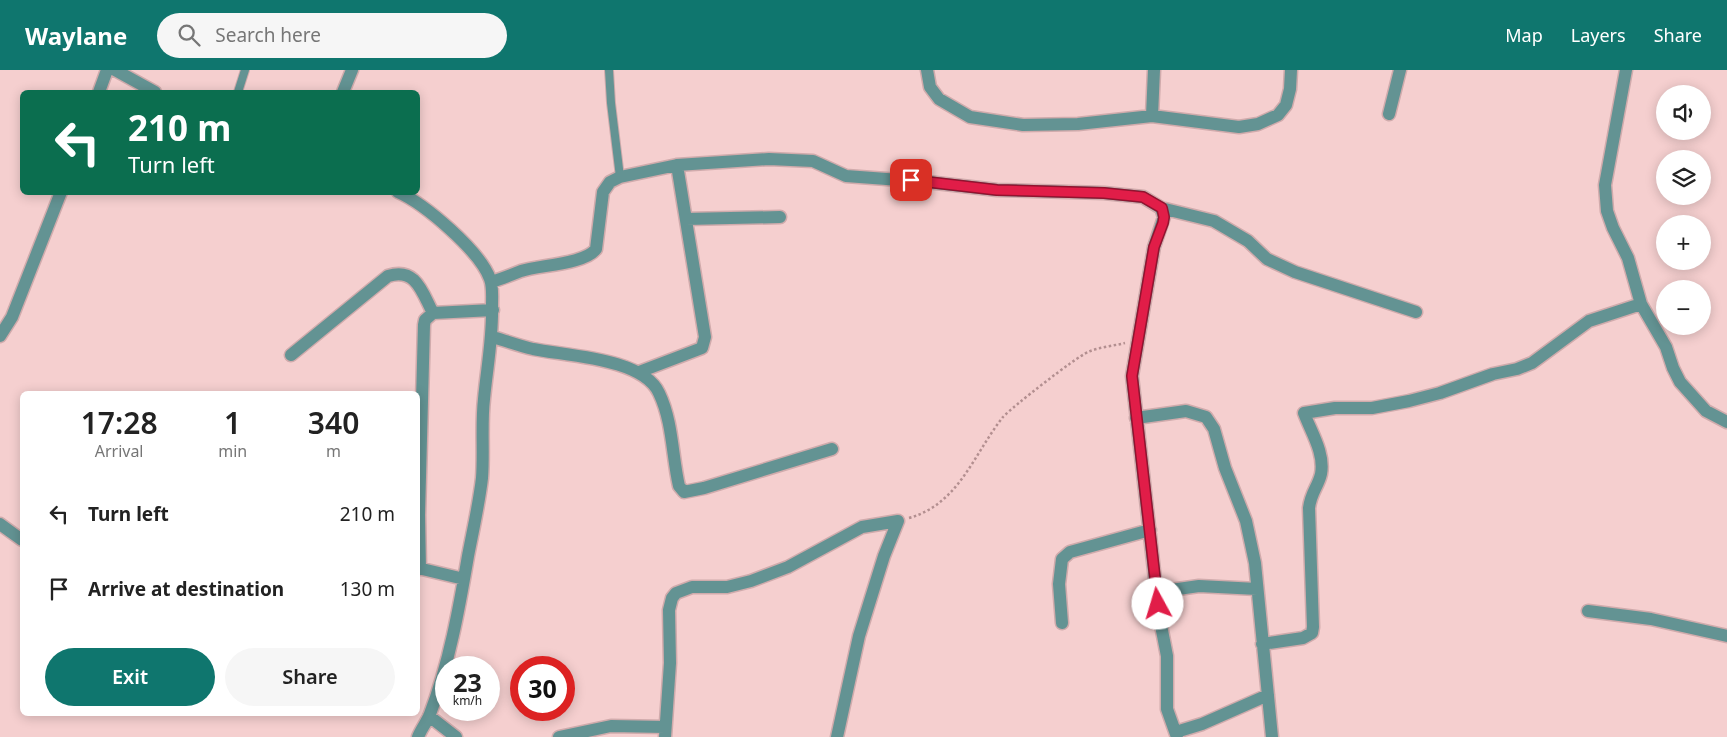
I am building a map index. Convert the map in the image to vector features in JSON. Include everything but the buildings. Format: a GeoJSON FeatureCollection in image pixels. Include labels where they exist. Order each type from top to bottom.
{"type":"FeatureCollection","features":[{"type":"Feature","properties":{"kind":"street"},"geometry":{"type":"LineString","coordinates":[[100,90],[107,70]]}},
{"type":"Feature","properties":{"kind":"street"},"geometry":{"type":"LineString","coordinates":[[115,70],[151,90]]}},
{"type":"Feature","properties":{"kind":"street"},"geometry":{"type":"LineString","coordinates":[[344,90],[352,70]]}},
{"type":"Feature","properties":{"kind":"street"},"geometry":{"type":"LineString","coordinates":[[927,70],[930,87],[938,99],[970,117],[1032,125],[1078,124],[1152,116],[1239,127],[1258,124],[1278,115],[1286,104],[1290,89],[1291,70]]}},
{"type":"Feature","properties":{"kind":"street"},"geometry":{"type":"LineString","coordinates":[[1152,116],[1154,70]]}},
{"type":"Feature","properties":{"kind":"street"},"geometry":{"type":"LineString","coordinates":[[1389,114],[1400,70]]}},
{"type":"Feature","properties":{"kind":"street"},"geometry":{"type":"LineString","coordinates":[[1626,70],[1605,185],[1607,211],[1628,258],[1641,304],[1666,347],[1680,382],[1706,411],[1727,422]]}},
{"type":"Feature","properties":{"kind":"street"},"geometry":{"type":"LineString","coordinates":[[491,282],[522,271],[581,258],[593,252],[596,249],[603,192],[610,182],[620,177],[677,165],[769,159],[813,161],[846,176],[927,182],[997,190],[1104,193],[1143,197],[1162,208],[1214,221],[1248,241],[1267,258],[1295,272],[1416,312]]}},
{"type":"Feature","properties":{"kind":"street"},"geometry":{"type":"LineString","coordinates":[[639,372],[702,348],[705,337],[677,165]]}},
{"type":"Feature","properties":{"kind":"street"},"geometry":{"type":"LineString","coordinates":[[0,336],[12,317],[61,195]]}},
{"type":"Feature","properties":{"kind":"street"},"geometry":{"type":"LineString","coordinates":[[403,195],[442,221],[460,238],[484,268],[491,282],[492,310],[492,337],[484,400],[480,490],[464,579],[444,665],[429,716],[418,737]]}},
{"type":"Feature","properties":{"kind":"street"},"geometry":{"type":"LineString","coordinates":[[1162,208],[1163,223],[1154,247],[1132,376],[1166,656],[1167,709],[1177,734],[1268,695]]}},
{"type":"Feature","properties":{"kind":"street"},"geometry":{"type":"LineString","coordinates":[[686,219],[780,217]]}},
{"type":"Feature","properties":{"kind":"street"},"geometry":{"type":"LineString","coordinates":[[292,355],[388,276],[398,273],[406,274],[418,284],[433,313]]}},
{"type":"Feature","properties":{"kind":"street"},"geometry":{"type":"LineString","coordinates":[[1262,644],[1303,638],[1312,633],[1309,508],[1310,496],[1320,477],[1322,467],[1318,446],[1304,413],[1335,408],[1372,408],[1409,401],[1440,393],[1493,374],[1517,369],[1532,363],[1589,321],[1641,304]]}},
{"type":"Feature","properties":{"kind":"street"},"geometry":{"type":"LineString","coordinates":[[420,438],[425,320],[433,313],[492,310]]}},
{"type":"Feature","properties":{"kind":"street"},"geometry":{"type":"LineString","coordinates":[[492,337],[532,348],[622,366],[639,372],[652,382],[659,392],[672,436],[679,486],[684,492],[704,488],[832,449]]}},
{"type":"Feature","properties":{"kind":"street"},"geometry":{"type":"LineString","coordinates":[[1136,418],[1186,411],[1199,414],[1209,420],[1214,429],[1246,521],[1255,563],[1272,737]]}},
{"type":"Feature","properties":{"kind":"street"},"geometry":{"type":"LineString","coordinates":[[559,737],[611,726],[665,732],[670,663],[669,610],[672,598],[676,594],[692,587],[727,587],[751,581],[788,567],[862,528],[898,521]]}},
{"type":"Feature","properties":{"kind":"street"},"geometry":{"type":"LineString","coordinates":[[837,737],[858,636],[884,556],[898,521]]}},
{"type":"Feature","properties":{"kind":"street"},"geometry":{"type":"LineString","coordinates":[[0,524],[20,539]]}},
{"type":"Feature","properties":{"kind":"street"},"geometry":{"type":"LineString","coordinates":[[1062,623],[1059,584],[1062,559],[1070,552],[1150,530]]}},
{"type":"Feature","properties":{"kind":"street"},"geometry":{"type":"LineString","coordinates":[[420,569],[464,579]]}},
{"type":"Feature","properties":{"kind":"street"},"geometry":{"type":"LineString","coordinates":[[1158,592],[1200,586],[1257,589]]}},
{"type":"Feature","properties":{"kind":"street"},"geometry":{"type":"LineString","coordinates":[[1588,611],[1651,619],[1727,636]]}},
{"type":"Feature","properties":{"kind":"street"},"geometry":{"type":"LineString","coordinates":[[429,716],[456,737]]}},
{"type":"Feature","properties":{"kind":"lane"},"geometry":{"type":"LineString","coordinates":[[239,90],[245,70]]}},
{"type":"Feature","properties":{"kind":"lane"},"geometry":{"type":"LineString","coordinates":[[609,70],[620,177]]}},
{"type":"Feature","properties":{"kind":"path"},"geometry":{"type":"LineString","coordinates":[[898,521],[925,513],[943,501],[964,476],[1004,416],[1070,364],[1087,352],[1137,340]]}},
{"type":"Feature","properties":{"kind":"route"},"geometry":{"type":"LineString","coordinates":[[911,180],[997,190],[1104,193],[1143,197],[1162,208],[1163,223],[1154,247],[1132,376],[1158,604]]}}]}
